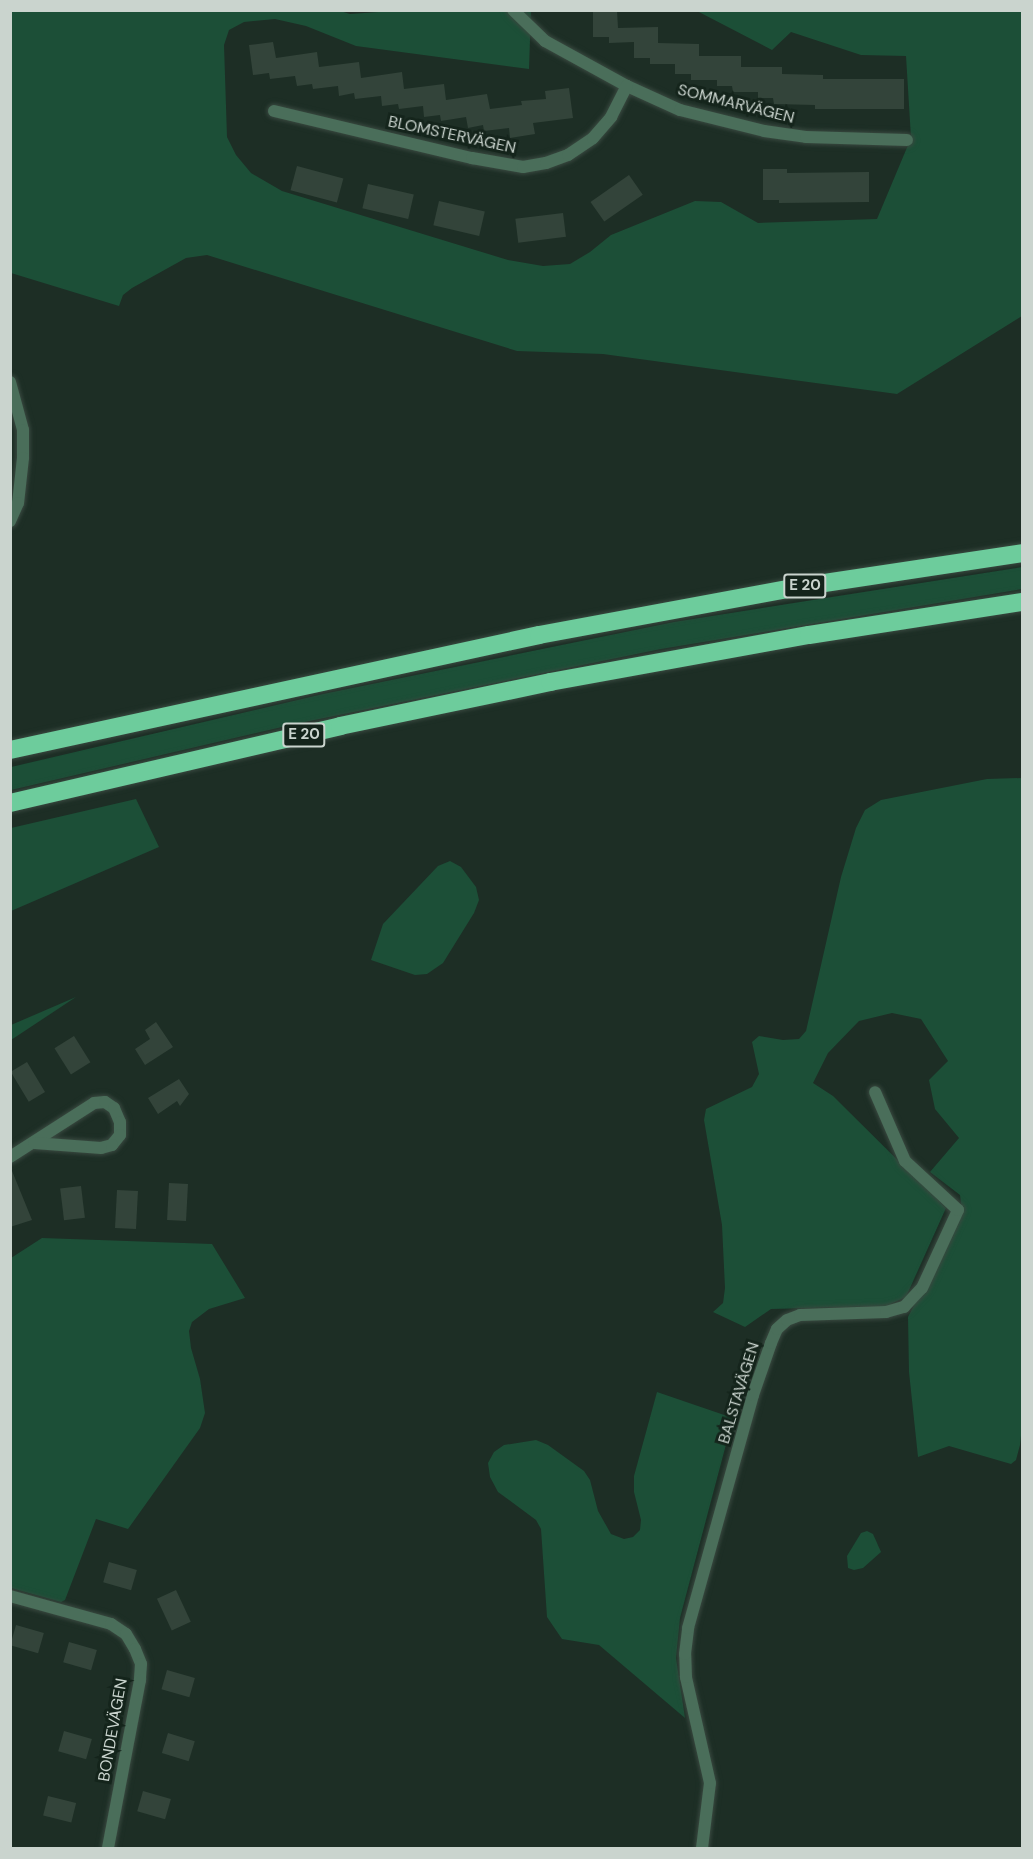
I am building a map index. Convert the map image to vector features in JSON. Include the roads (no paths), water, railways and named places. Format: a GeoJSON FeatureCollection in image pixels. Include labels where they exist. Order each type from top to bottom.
{"type":"FeatureCollection","features":[{"type":"Feature","properties":{"kind":"highway","name":"E 20"},"geometry":{"type":"LineString","coordinates":[[10,750],[539,635],[798,587],[1023,553]]}},
{"type":"Feature","properties":{"kind":"highway","name":"E 20"},"geometry":{"type":"LineString","coordinates":[[10,803],[340,726],[550,682],[809,634],[1023,602]]}},
{"type":"Feature","properties":{"kind":"street","name":"SOMMARVÄGEN"},"geometry":{"type":"LineString","coordinates":[[513,10],[545,41],[627,86],[680,110],[764,131],[806,137],[907,140]]}},
{"type":"Feature","properties":{"kind":"street","name":"BLOMSTERVÄGEN"},"geometry":{"type":"LineString","coordinates":[[274,111],[472,158],[523,167],[568,155],[592,138],[611,117],[627,86]]}},
{"type":"Feature","properties":{"kind":"street"},"geometry":{"type":"LineString","coordinates":[[10,382],[23,430],[18,503],[10,521]]}},
{"type":"Feature","properties":{"kind":"street","name":"BALSTAVÄGEN"},"geometry":{"type":"LineString","coordinates":[[702,1848],[710,1783],[686,1677],[685,1654],[688,1628],[753,1395],[771,1343],[777,1329],[787,1320],[800,1315],[886,1312],[904,1307],[922,1288],[958,1210],[905,1161],[875,1092]]}},
{"type":"Feature","properties":{"kind":"street"},"geometry":{"type":"LineString","coordinates":[[10,1157],[94,1103],[105,1102],[114,1108],[120,1122],[120,1135],[112,1144],[101,1148],[34,1143]]}},
{"type":"Feature","properties":{"kind":"street","name":"BONDEVÄGEN"},"geometry":{"type":"LineString","coordinates":[[10,1596],[111,1624],[126,1634],[141,1664],[140,1680],[108,1848]]}}]}
